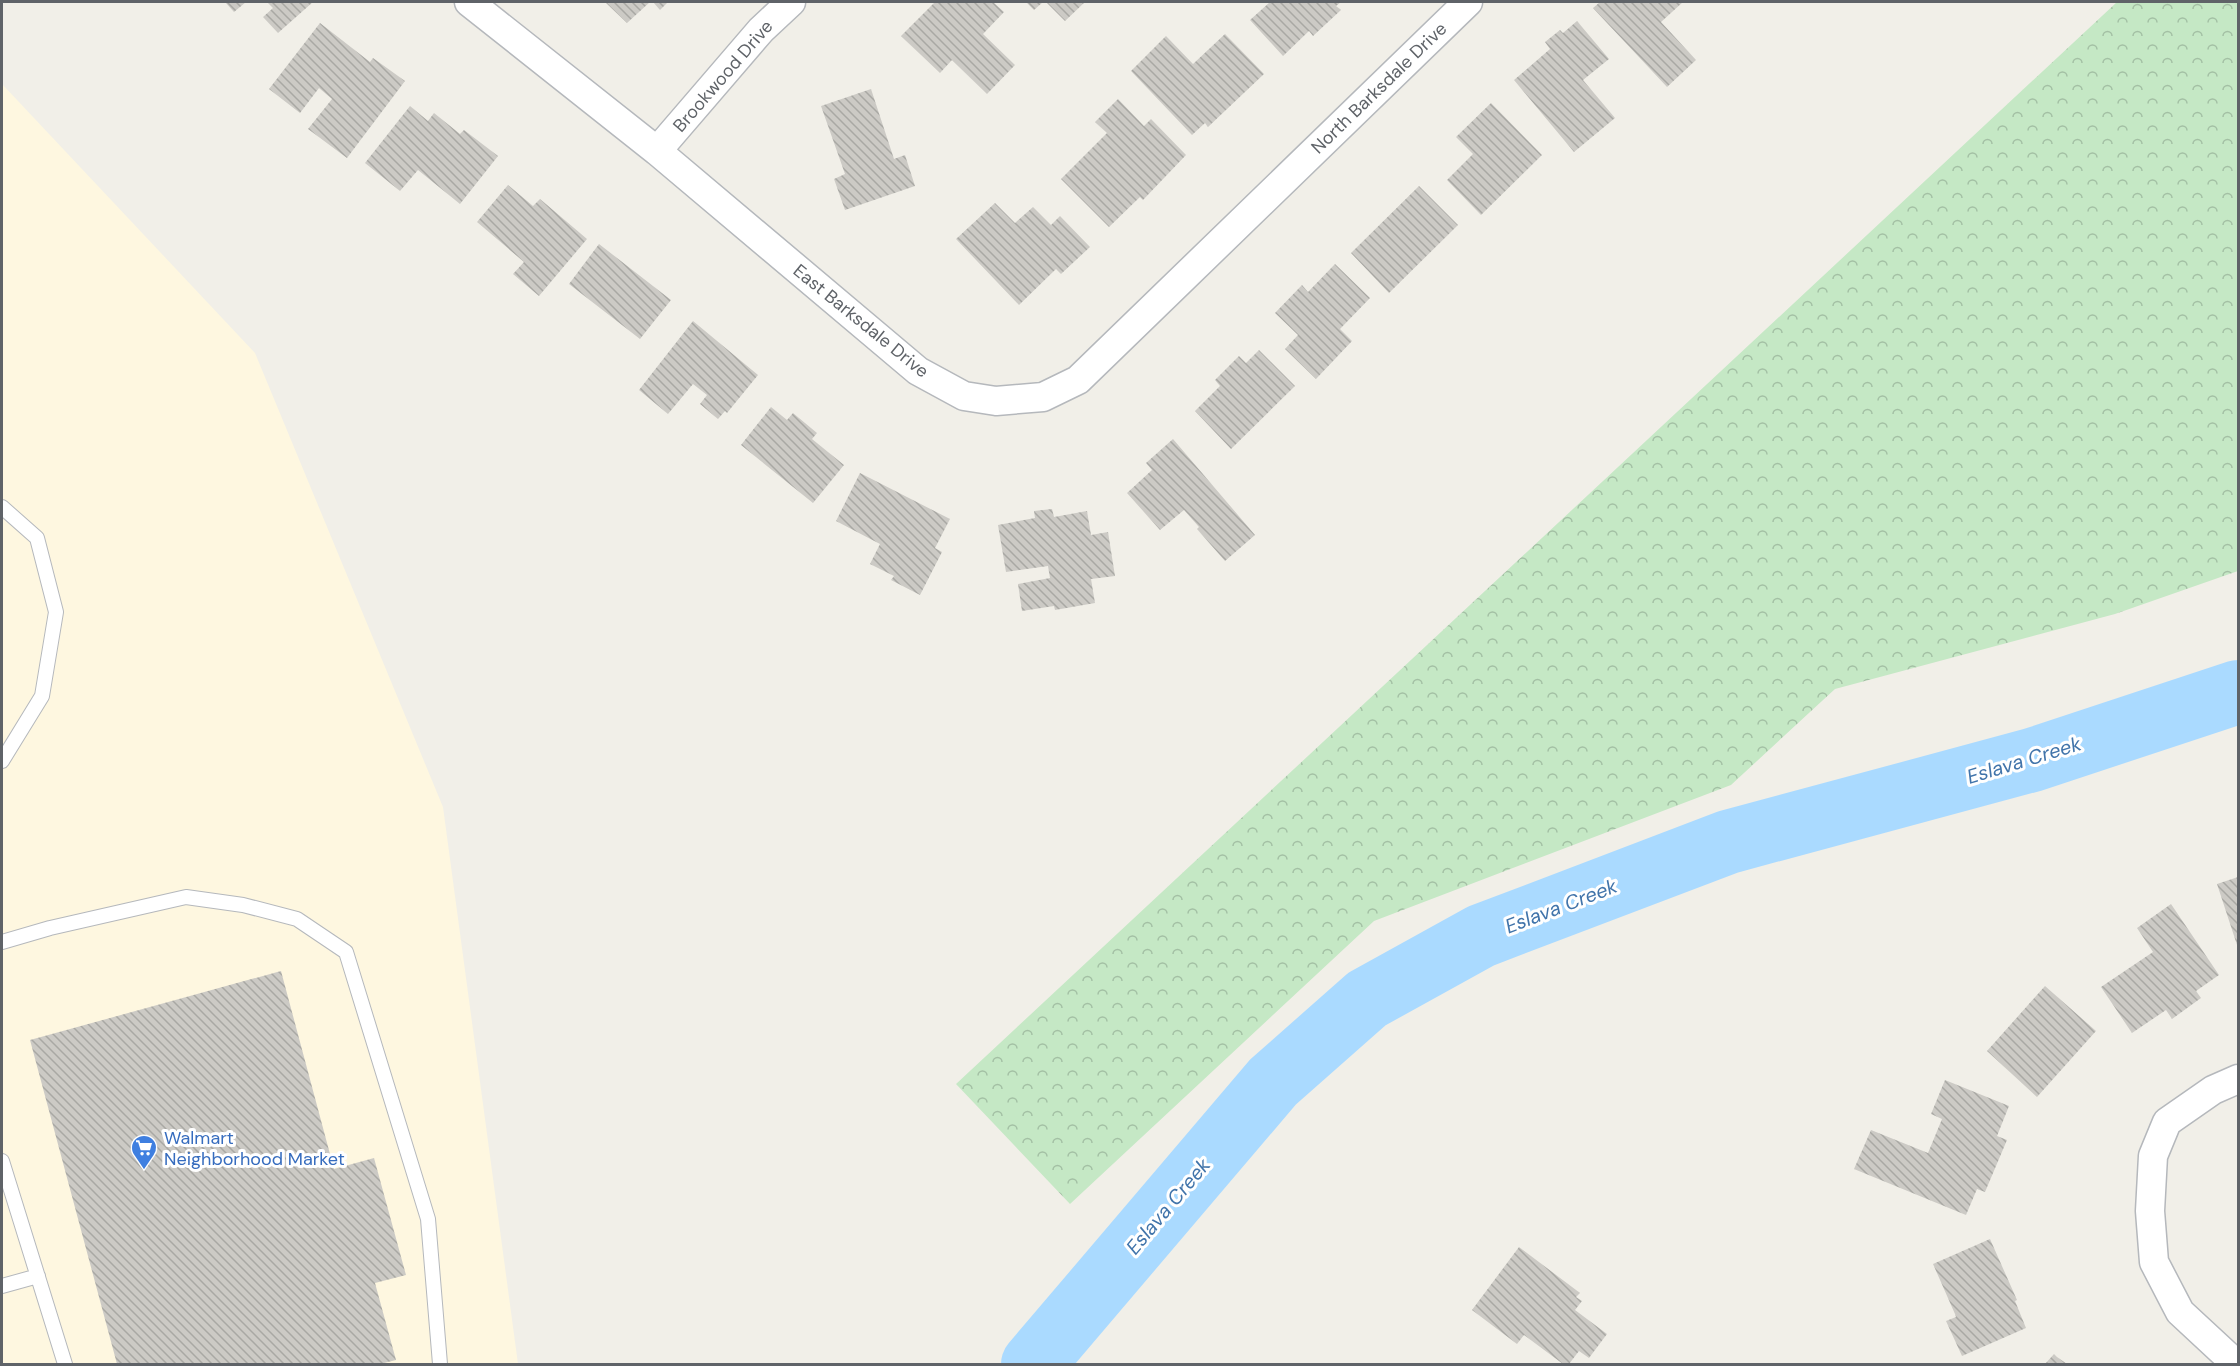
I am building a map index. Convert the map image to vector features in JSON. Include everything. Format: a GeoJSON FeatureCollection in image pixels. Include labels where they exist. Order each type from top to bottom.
{"type":"FeatureCollection","features":[{"type":"Feature","properties":{"kind":"street","name":"East Barksdale Drive"},"geometry":{"type":"LineString","coordinates":[[469,2],[657,151],[918,371],[964,396],[996,401],[1043,397],[1078,380],[1290,174]]}},
{"type":"Feature","properties":{"kind":"street","name":"Brookwood Drive"},"geometry":{"type":"LineString","coordinates":[[657,151],[761,30],[791,2]]}},
{"type":"Feature","properties":{"kind":"street","name":"North Barksdale Drive"},"geometry":{"type":"LineString","coordinates":[[1290,174],[1468,2]]}},
{"type":"Feature","properties":{"kind":"street"},"geometry":{"type":"LineString","coordinates":[[2236,1365],[2180,1312],[2154,1262],[2150,1211],[2153,1156],[2167,1122],[2213,1090],[2238,1079]]}},
{"type":"Feature","properties":{"kind":"lane"},"geometry":{"type":"LineString","coordinates":[[2,507],[37,538],[56,612],[42,696],[2,761]]}},
{"type":"Feature","properties":{"kind":"lane"},"geometry":{"type":"LineString","coordinates":[[2,942],[50,928],[186,897],[243,905],[297,919],[346,952],[428,1219],[440,1365]]}},
{"type":"Feature","properties":{"kind":"lane"},"geometry":{"type":"LineString","coordinates":[[2,1161],[6,1189],[38,1276],[65,1365]]}},
{"type":"Feature","properties":{"kind":"lane"},"geometry":{"type":"LineString","coordinates":[[2,1286],[38,1276]]}},
{"type":"Feature","properties":{"kind":"shaded area"},"geometry":{"type":"Polygon","coordinates":[[[2,84],[255,353],[443,807],[518,1364],[2,1364],[2,84]]]}},
{"type":"Feature","properties":{"kind":"green space"},"geometry":{"type":"Polygon","coordinates":[[[2117,2],[2238,2],[2238,571],[2115,614],[1835,689],[1731,785],[1374,921],[1070,1204],[956,1084],[2117,2]]]}},
{"type":"Feature","properties":{"kind":"building"},"geometry":{"type":"Polygon","coordinates":[[[225,2],[246,2],[234,12],[225,2]]]}},
{"type":"Feature","properties":{"kind":"building"},"geometry":{"type":"Polygon","coordinates":[[[267,2],[313,2],[278,33],[263,17],[273,8],[267,2]]]}},
{"type":"Feature","properties":{"kind":"building"},"geometry":{"type":"Polygon","coordinates":[[[605,2],[650,2],[627,23],[605,2]]]}},
{"type":"Feature","properties":{"kind":"building"},"geometry":{"type":"Polygon","coordinates":[[[653,2],[668,2],[660,10],[653,2]]]}},
{"type":"Feature","properties":{"kind":"building"},"geometry":{"type":"Polygon","coordinates":[[[935,2],[993,2],[1004,12],[983,34],[1015,65],[987,94],[952,60],[940,73],[901,36],[935,2]]]}},
{"type":"Feature","properties":{"kind":"building"},"geometry":{"type":"Polygon","coordinates":[[[1026,2],[1043,2],[1034,10],[1026,2]]]}},
{"type":"Feature","properties":{"kind":"building"},"geometry":{"type":"Polygon","coordinates":[[[1046,2],[1085,2],[1065,21],[1046,2]]]}},
{"type":"Feature","properties":{"kind":"building"},"geometry":{"type":"Polygon","coordinates":[[[1270,2],[1341,2],[1336,6],[1341,10],[1313,36],[1309,31],[1283,56],[1250,20],[1270,2]]]}},
{"type":"Feature","properties":{"kind":"building"},"geometry":{"type":"Polygon","coordinates":[[[1600,2],[1683,2],[1661,22],[1696,60],[1667,87],[1593,8],[1600,2]]]}},
{"type":"Feature","properties":{"kind":"building"},"geometry":{"type":"Polygon","coordinates":[[[1577,21],[1609,59],[1583,80],[1615,118],[1574,152],[1514,80],[1550,49],[1545,42],[1560,30],[1563,33],[1577,21]]]}},
{"type":"Feature","properties":{"kind":"building"},"geometry":{"type":"Polygon","coordinates":[[[320,23],[370,62],[373,58],[405,81],[347,158],[308,129],[332,99],[319,88],[300,113],[269,89],[320,23]]]}},
{"type":"Feature","properties":{"kind":"building"},"geometry":{"type":"Polygon","coordinates":[[[1225,34],[1264,74],[1208,127],[1205,123],[1192,135],[1131,71],[1166,36],[1193,64],[1225,34]]]}},
{"type":"Feature","properties":{"kind":"building"},"geometry":{"type":"Polygon","coordinates":[[[871,89],[894,159],[905,155],[915,186],[845,210],[834,179],[845,174],[821,106],[871,89]]]}},
{"type":"Feature","properties":{"kind":"building"},"geometry":{"type":"Polygon","coordinates":[[[1118,99],[1144,126],[1151,119],[1186,155],[1143,200],[1140,197],[1109,227],[1061,179],[1107,133],[1095,122],[1118,99]]]}},
{"type":"Feature","properties":{"kind":"building"},"geometry":{"type":"Polygon","coordinates":[[[1491,103],[1542,155],[1481,215],[1447,180],[1473,154],[1456,137],[1491,103]]]}},
{"type":"Feature","properties":{"kind":"building"},"geometry":{"type":"Polygon","coordinates":[[[410,106],[428,121],[434,113],[460,134],[464,130],[498,156],[460,204],[418,170],[400,191],[365,163],[410,106]]]}},
{"type":"Feature","properties":{"kind":"building"},"geometry":{"type":"Polygon","coordinates":[[[508,185],[533,206],[540,199],[587,239],[539,296],[513,274],[524,262],[477,222],[508,185]]]}},
{"type":"Feature","properties":{"kind":"building"},"geometry":{"type":"Polygon","coordinates":[[[1419,186],[1458,225],[1389,293],[1351,253],[1419,186]]]}},
{"type":"Feature","properties":{"kind":"building"},"geometry":{"type":"Polygon","coordinates":[[[995,203],[1015,223],[1033,207],[1051,225],[1060,216],[1090,247],[1061,274],[1056,269],[1019,305],[956,239],[995,203]]]}},
{"type":"Feature","properties":{"kind":"building"},"geometry":{"type":"Polygon","coordinates":[[[599,244],[671,300],[640,339],[569,284],[599,244]]]}},
{"type":"Feature","properties":{"kind":"building"},"geometry":{"type":"Polygon","coordinates":[[[1335,264],[1370,298],[1340,329],[1352,341],[1316,379],[1285,349],[1298,335],[1275,313],[1302,285],[1308,292],[1335,264]]]}},
{"type":"Feature","properties":{"kind":"building"},"geometry":{"type":"Polygon","coordinates":[[[693,321],[758,375],[727,413],[725,411],[718,419],[700,404],[707,395],[693,384],[668,414],[639,390],[693,321]]]}},
{"type":"Feature","properties":{"kind":"building"},"geometry":{"type":"Polygon","coordinates":[[[1259,350],[1295,386],[1231,449],[1195,411],[1220,386],[1215,380],[1239,356],[1246,363],[1259,350]]]}},
{"type":"Feature","properties":{"kind":"building"},"geometry":{"type":"Polygon","coordinates":[[[771,407],[787,420],[793,413],[817,433],[812,439],[844,465],[813,503],[741,445],[771,407]]]}},
{"type":"Feature","properties":{"kind":"building"},"geometry":{"type":"Polygon","coordinates":[[[1173,439],[1255,535],[1225,561],[1184,510],[1160,530],[1127,493],[1152,470],[1146,463],[1173,439]]]}},
{"type":"Feature","properties":{"kind":"building"},"geometry":{"type":"Polygon","coordinates":[[[860,473],[950,519],[935,548],[942,552],[920,595],[891,580],[894,576],[870,564],[880,544],[836,521],[860,473]]]}},
{"type":"Feature","properties":{"kind":"building"},"geometry":{"type":"Polygon","coordinates":[[[1052,509],[1054,517],[1087,511],[1091,535],[1108,532],[1115,576],[1091,579],[1095,603],[1055,610],[1054,606],[1022,611],[1018,584],[1050,578],[1048,566],[1006,572],[998,525],[1035,518],[1034,511],[1052,509]]]}},
{"type":"Feature","properties":{"kind":"building"},"geometry":{"type":"Polygon","coordinates":[[[2238,877],[2238,948],[2217,884],[2238,877]]]}},
{"type":"Feature","properties":{"kind":"building"},"geometry":{"type":"Polygon","coordinates":[[[2171,904],[2219,975],[2196,991],[2201,998],[2172,1019],[2166,1010],[2132,1033],[2101,987],[2153,952],[2137,928],[2171,904]]]}},
{"type":"Feature","properties":{"kind":"building"},"geometry":{"type":"Polygon","coordinates":[[[281,971],[334,1169],[374,1158],[406,1275],[375,1283],[396,1360],[380,1364],[117,1364],[30,1040],[281,971]]]}},
{"type":"Feature","properties":{"kind":"building"},"geometry":{"type":"Polygon","coordinates":[[[2045,986],[2096,1031],[2037,1097],[1987,1051],[2045,986]]]}},
{"type":"Feature","properties":{"kind":"building"},"geometry":{"type":"Polygon","coordinates":[[[1945,1080],[2009,1106],[1997,1136],[2007,1140],[1985,1192],[1977,1189],[1966,1215],[1854,1169],[1871,1130],[1928,1153],[1942,1119],[1931,1114],[1945,1080]]]}},
{"type":"Feature","properties":{"kind":"building"},"geometry":{"type":"Polygon","coordinates":[[[1990,1239],[2017,1300],[2015,1301],[2026,1328],[1962,1356],[1946,1321],[1956,1317],[1933,1264],[1990,1239]]]}},
{"type":"Feature","properties":{"kind":"building"},"geometry":{"type":"Polygon","coordinates":[[[1519,1247],[1580,1293],[1576,1297],[1582,1301],[1575,1310],[1607,1334],[1589,1358],[1579,1351],[1569,1364],[1563,1364],[1524,1335],[1517,1344],[1472,1310],[1519,1247]]]}},
{"type":"Feature","properties":{"kind":"building"},"geometry":{"type":"Polygon","coordinates":[[[2054,1354],[2057,1357],[2067,1364],[2045,1364],[2054,1354]]]}},
{"type":"Feature","properties":{"kind":"waterway","name":"Eslava Creek"},"geometry":{"type":"LineString","coordinates":[[1033,1364],[1273,1082],[1367,999],[1481,936],[1728,842],[2032,760],[2238,692]]}},
{"type":"Feature","properties":{"kind":"place","name":"Walmart Neighborhood Market"},"geometry":{"type":"Point","coordinates":[144,1171]}}]}
